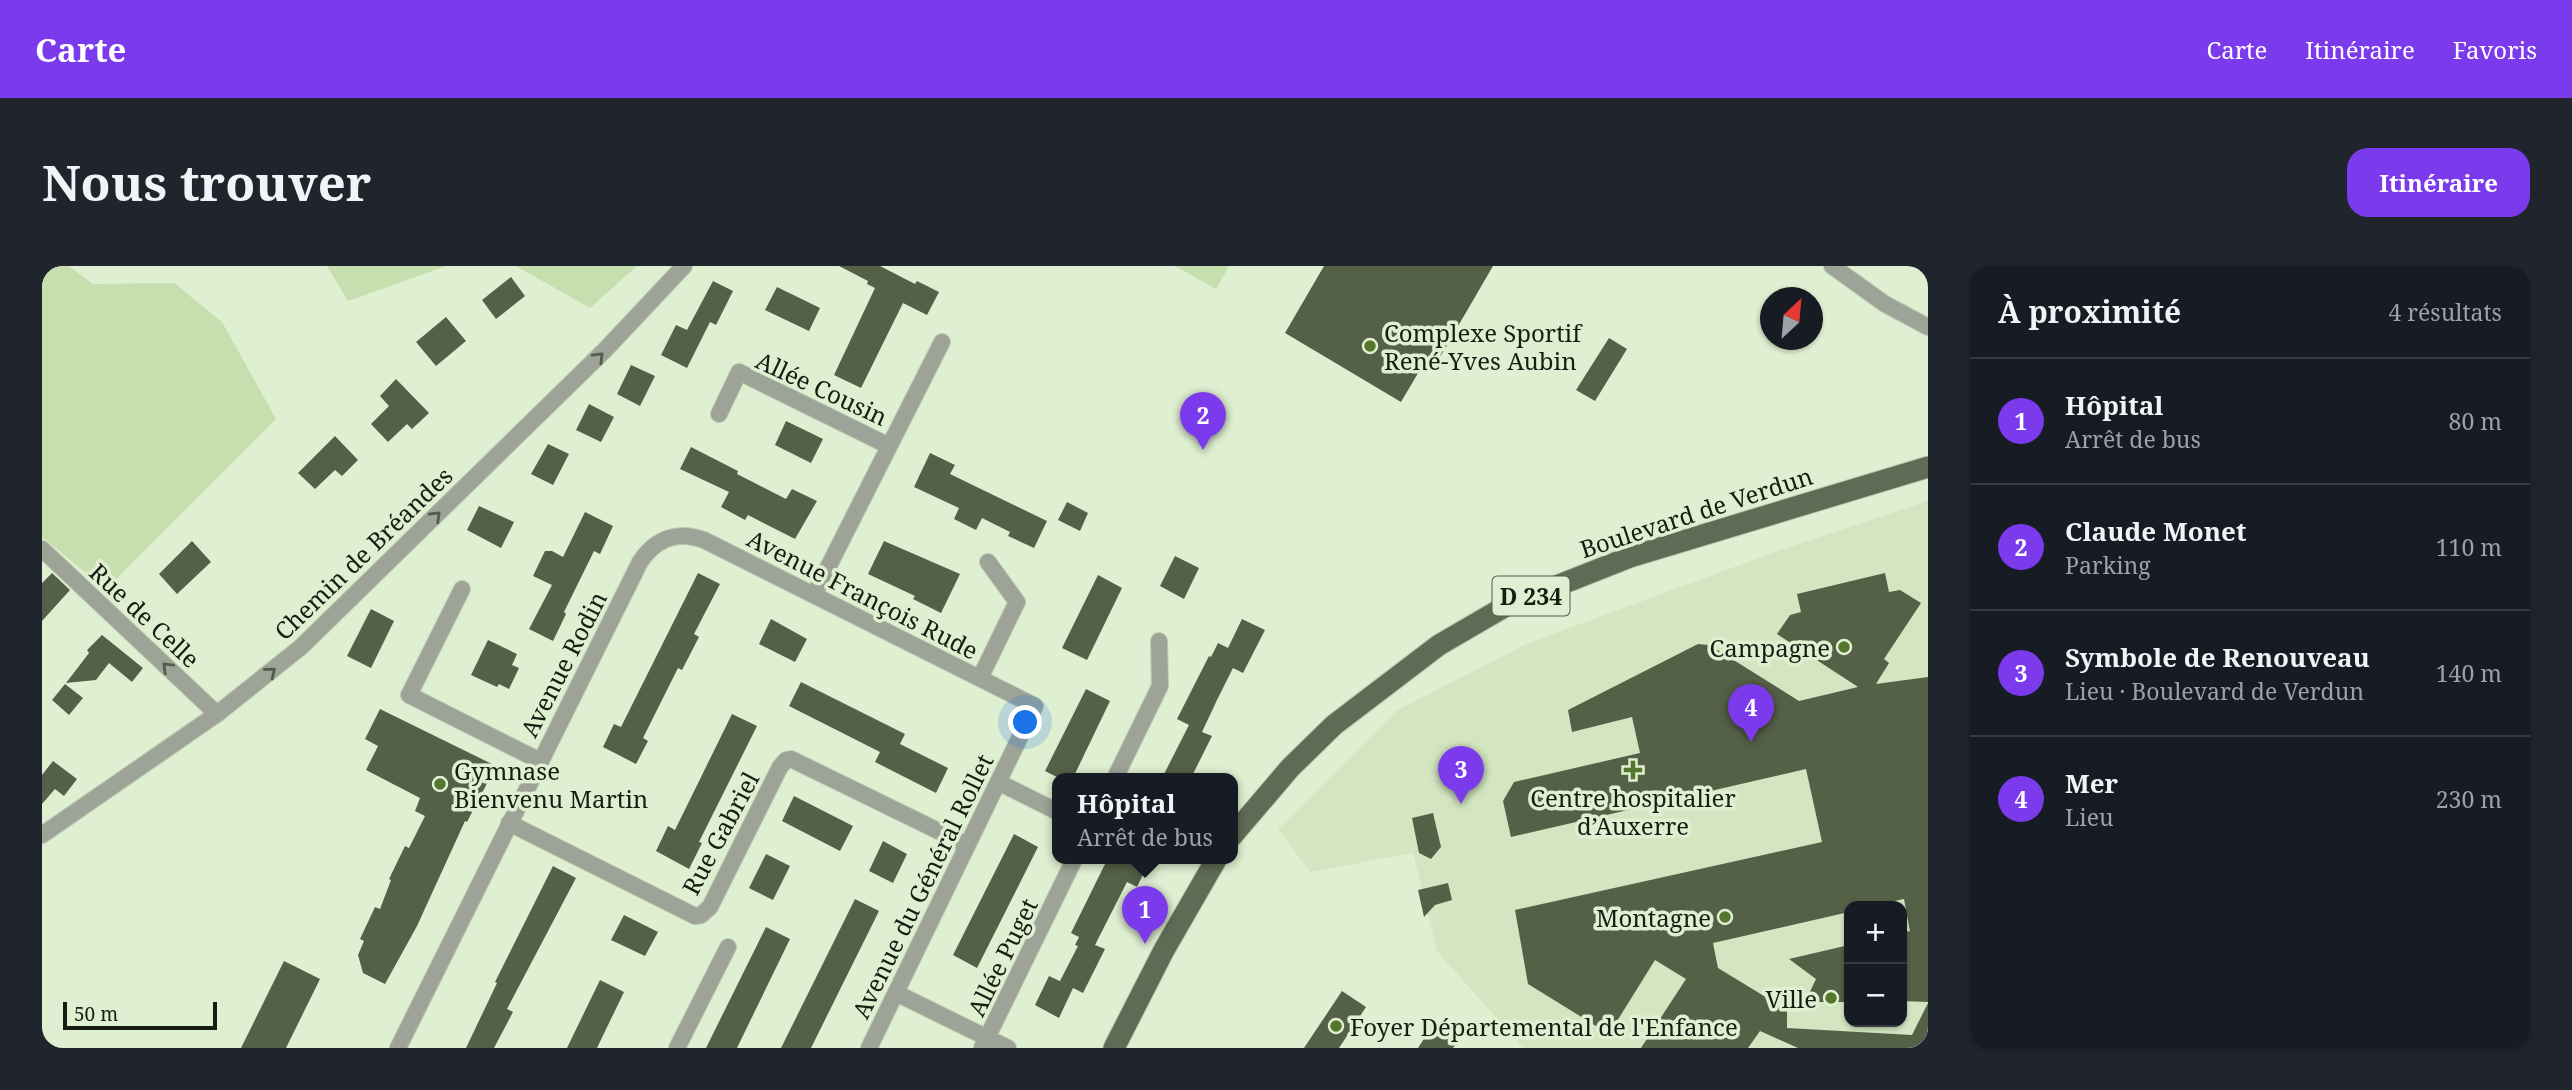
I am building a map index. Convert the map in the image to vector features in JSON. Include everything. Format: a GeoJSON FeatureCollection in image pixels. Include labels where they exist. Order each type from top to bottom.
{"type":"FeatureCollection","features":[{"type":"Feature","properties":{"kind":"main road","name":"Boulevard de Verdun"},"geometry":{"type":"LineString","coordinates":[[1238,830],[1290,768],[1334,725],[1439,645],[1506,606],[1630,557],[1928,467]]}},
{"type":"Feature","properties":{"kind":"main road"},"geometry":{"type":"LineString","coordinates":[[1114,1048],[1213,864]]}},
{"type":"Feature","properties":{"kind":"street","name":"Chemin de Bréandes"},"geometry":{"type":"LineString","coordinates":[[42,835],[217,714],[301,647],[604,351],[684,266]]}},
{"type":"Feature","properties":{"kind":"street"},"geometry":{"type":"LineString","coordinates":[[1832,266],[1885,304],[1928,327]]}},
{"type":"Feature","properties":{"kind":"street"},"geometry":{"type":"LineString","coordinates":[[814,595],[942,342]]}},
{"type":"Feature","properties":{"kind":"street","name":"Allée Cousin"},"geometry":{"type":"LineString","coordinates":[[719,414],[739,372],[889,446]]}},
{"type":"Feature","properties":{"kind":"street","name":"Avenue François Rude"},"geometry":{"type":"LineString","coordinates":[[668,537],[693,536],[704,540],[1035,706]]}},
{"type":"Feature","properties":{"kind":"street","name":"Avenue Rodin"},"geometry":{"type":"LineString","coordinates":[[398,1048],[640,562],[647,551],[668,537]]}},
{"type":"Feature","properties":{"kind":"street","name":"Rue de Celle"},"geometry":{"type":"LineString","coordinates":[[42,549],[217,714]]}},
{"type":"Feature","properties":{"kind":"street"},"geometry":{"type":"LineString","coordinates":[[979,678],[1017,602],[988,562]]}},
{"type":"Feature","properties":{"kind":"street"},"geometry":{"type":"LineString","coordinates":[[462,589],[409,695],[540,761]]}},
{"type":"Feature","properties":{"kind":"street"},"geometry":{"type":"LineString","coordinates":[[1117,773],[1160,686],[1159,641]]}},
{"type":"Feature","properties":{"kind":"street","name":"Avenue du Général Rollet"},"geometry":{"type":"LineString","coordinates":[[869,1048],[1035,706]]}},
{"type":"Feature","properties":{"kind":"street","name":"Rue Gabriel"},"geometry":{"type":"LineString","coordinates":[[509,823],[695,916],[701,915],[710,907],[780,767],[791,758],[967,845]]}},
{"type":"Feature","properties":{"kind":"street"},"geometry":{"type":"LineString","coordinates":[[998,782],[1052,808]]}},
{"type":"Feature","properties":{"kind":"street","name":"Allée Puget"},"geometry":{"type":"LineString","coordinates":[[985,1043],[1072,864]]}},
{"type":"Feature","properties":{"kind":"street"},"geometry":{"type":"LineString","coordinates":[[677,1048],[727,947]]}},
{"type":"Feature","properties":{"kind":"street"},"geometry":{"type":"LineString","coordinates":[[896,993],[985,1043],[1008,1048]]}},
{"type":"Feature","properties":{"kind":"shaded area"},"geometry":{"type":"Polygon","coordinates":[[[42,266],[69,266],[93,284],[174,283],[222,322],[276,419],[106,589],[42,537],[42,266]]]}},
{"type":"Feature","properties":{"kind":"shaded area"},"geometry":{"type":"Polygon","coordinates":[[[327,266],[446,266],[348,301],[327,266]]]}},
{"type":"Feature","properties":{"kind":"shaded area"},"geometry":{"type":"Polygon","coordinates":[[[516,266],[637,266],[590,308],[516,266]]]}},
{"type":"Feature","properties":{"kind":"shaded area"},"geometry":{"type":"Polygon","coordinates":[[[1175,266],[1229,266],[1216,289],[1175,266]]]}},
{"type":"Feature","properties":{"kind":"shaded area","name":"Centre hospitalier d’Auxerre"},"geometry":{"type":"Polygon","coordinates":[[[1928,501],[1928,1048],[1523,1048],[1437,951],[1413,853],[1310,872],[1278,829],[1396,711],[1526,644],[1780,550],[1928,501]]]}},
{"type":"Feature","properties":{"kind":"building"},"geometry":{"type":"Polygon","coordinates":[[[839,266],[880,266],[915,284],[917,281],[939,292],[927,315],[903,303],[861,388],[834,375],[875,288],[867,284],[868,281],[839,266]]]}},
{"type":"Feature","properties":{"kind":"building","name":"Complexe Sportif René-Yves Aubin"},"geometry":{"type":"Polygon","coordinates":[[[1324,266],[1493,266],[1436,364],[1427,358],[1401,402],[1285,333],[1324,266]]]}},
{"type":"Feature","properties":{"kind":"building"},"geometry":{"type":"Polygon","coordinates":[[[511,277],[525,296],[496,319],[482,300],[511,277]]]}},
{"type":"Feature","properties":{"kind":"building"},"geometry":{"type":"Polygon","coordinates":[[[713,281],[733,291],[716,325],[710,322],[687,368],[661,355],[676,325],[687,330],[713,281]]]}},
{"type":"Feature","properties":{"kind":"building"},"geometry":{"type":"Polygon","coordinates":[[[777,287],[820,308],[809,331],[765,310],[777,287]]]}},
{"type":"Feature","properties":{"kind":"building"},"geometry":{"type":"Polygon","coordinates":[[[446,317],[466,341],[436,366],[416,342],[446,317]]]}},
{"type":"Feature","properties":{"kind":"building"},"geometry":{"type":"Polygon","coordinates":[[[1609,338],[1627,349],[1595,401],[1576,390],[1609,338]]]}},
{"type":"Feature","properties":{"kind":"building"},"geometry":{"type":"Polygon","coordinates":[[[631,365],[655,376],[640,406],[617,394],[631,365]]]}},
{"type":"Feature","properties":{"kind":"building"},"geometry":{"type":"Polygon","coordinates":[[[396,379],[429,413],[412,429],[407,424],[388,442],[371,424],[389,406],[380,396],[396,379]]]}},
{"type":"Feature","properties":{"kind":"building"},"geometry":{"type":"Polygon","coordinates":[[[589,404],[614,417],[601,442],[576,430],[589,404]]]}},
{"type":"Feature","properties":{"kind":"building"},"geometry":{"type":"Polygon","coordinates":[[[786,421],[823,439],[811,463],[775,445],[786,421]]]}},
{"type":"Feature","properties":{"kind":"building"},"geometry":{"type":"Polygon","coordinates":[[[335,436],[358,460],[342,476],[335,470],[315,489],[298,473],[335,436]]]}},
{"type":"Feature","properties":{"kind":"building"},"geometry":{"type":"Polygon","coordinates":[[[548,444],[569,454],[553,485],[531,474],[548,444]]]}},
{"type":"Feature","properties":{"kind":"building"},"geometry":{"type":"Polygon","coordinates":[[[691,447],[786,499],[792,489],[817,501],[795,539],[748,515],[745,520],[721,507],[729,492],[680,469],[691,447]]]}},
{"type":"Feature","properties":{"kind":"building"},"geometry":{"type":"Polygon","coordinates":[[[930,453],[955,465],[950,474],[1047,521],[1034,548],[1008,536],[1010,532],[982,518],[976,530],[954,519],[959,508],[914,487],[930,453]]]}},
{"type":"Feature","properties":{"kind":"building"},"geometry":{"type":"Polygon","coordinates":[[[1067,502],[1088,513],[1080,531],[1058,520],[1067,502]]]}},
{"type":"Feature","properties":{"kind":"building"},"geometry":{"type":"Polygon","coordinates":[[[479,506],[514,522],[501,548],[467,530],[479,506]]]}},
{"type":"Feature","properties":{"kind":"building"},"geometry":{"type":"Polygon","coordinates":[[[585,512],[613,526],[600,554],[594,551],[553,641],[529,629],[552,585],[533,576],[545,551],[552,551],[563,557],[585,512]]]}},
{"type":"Feature","properties":{"kind":"building"},"geometry":{"type":"Polygon","coordinates":[[[192,541],[211,562],[177,594],[159,574],[192,541]]]}},
{"type":"Feature","properties":{"kind":"building"},"geometry":{"type":"Polygon","coordinates":[[[884,541],[960,574],[941,613],[913,599],[915,596],[868,574],[884,541]]]}},
{"type":"Feature","properties":{"kind":"building"},"geometry":{"type":"Polygon","coordinates":[[[1175,556],[1199,568],[1184,599],[1160,586],[1175,556]]]}},
{"type":"Feature","properties":{"kind":"building"},"geometry":{"type":"Polygon","coordinates":[[[52,573],[70,590],[42,621],[42,583],[52,573]]]}},
{"type":"Feature","properties":{"kind":"building"},"geometry":{"type":"Polygon","coordinates":[[[698,573],[720,584],[694,634],[699,637],[682,670],[678,668],[643,738],[648,741],[636,764],[603,747],[614,724],[621,727],[698,573]]]}},
{"type":"Feature","properties":{"kind":"building"},"geometry":{"type":"Polygon","coordinates":[[[1885,573],[1889,592],[1900,590],[1921,603],[1884,659],[1889,663],[1876,684],[1928,677],[1928,1002],[1907,1001],[1907,932],[1910,931],[1907,901],[1904,899],[1844,901],[1844,913],[1713,943],[1718,968],[1787,1010],[1787,1028],[1912,1035],[1928,1003],[1928,1048],[1798,1048],[1760,1031],[1748,1048],[1641,1048],[1686,979],[1655,960],[1609,1034],[1528,984],[1515,910],[1822,842],[1806,769],[1511,837],[1503,801],[1514,782],[1640,753],[1632,717],[1572,732],[1568,710],[1698,644],[1716,649],[1799,701],[1858,687],[1777,634],[1790,615],[1801,612],[1797,594],[1885,573]]]}},
{"type":"Feature","properties":{"kind":"building"},"geometry":{"type":"Polygon","coordinates":[[[1098,575],[1122,588],[1087,660],[1062,648],[1098,575]]]}},
{"type":"Feature","properties":{"kind":"building"},"geometry":{"type":"Polygon","coordinates":[[[371,609],[394,621],[371,668],[347,656],[371,609]]]}},
{"type":"Feature","properties":{"kind":"building"},"geometry":{"type":"Polygon","coordinates":[[[771,619],[807,639],[795,662],[759,644],[771,619]]]}},
{"type":"Feature","properties":{"kind":"building"},"geometry":{"type":"Polygon","coordinates":[[[1242,619],[1265,630],[1243,673],[1233,668],[1202,732],[1212,736],[1194,773],[1165,773],[1189,725],[1177,719],[1218,643],[1228,648],[1242,619]]]}},
{"type":"Feature","properties":{"kind":"building"},"geometry":{"type":"Polygon","coordinates":[[[102,635],[143,668],[132,682],[109,663],[96,680],[66,683],[89,653],[87,650],[102,635]]]}},
{"type":"Feature","properties":{"kind":"building"},"geometry":{"type":"Polygon","coordinates":[[[488,640],[517,654],[512,665],[519,668],[509,689],[499,684],[497,687],[471,675],[488,640]]]}},
{"type":"Feature","properties":{"kind":"building"},"geometry":{"type":"Polygon","coordinates":[[[801,682],[905,734],[900,744],[948,768],[936,793],[875,762],[880,752],[789,706],[801,682]]]}},
{"type":"Feature","properties":{"kind":"building"},"geometry":{"type":"Polygon","coordinates":[[[65,684],[83,698],[69,715],[52,700],[65,684]]]}},
{"type":"Feature","properties":{"kind":"building"},"geometry":{"type":"Polygon","coordinates":[[[1086,689],[1110,701],[1075,773],[1052,774],[1045,771],[1086,689]]]}},
{"type":"Feature","properties":{"kind":"building"},"geometry":{"type":"Polygon","coordinates":[[[380,709],[496,766],[467,822],[465,821],[417,926],[385,984],[363,973],[358,955],[364,941],[360,939],[375,907],[380,909],[391,880],[389,879],[405,846],[409,848],[425,816],[415,811],[420,798],[366,770],[378,746],[365,739],[380,709]]]}},
{"type":"Feature","properties":{"kind":"building"},"geometry":{"type":"Polygon","coordinates":[[[732,714],[757,726],[699,842],[702,843],[689,869],[656,851],[668,826],[675,830],[732,714]]]}},
{"type":"Feature","properties":{"kind":"building"},"geometry":{"type":"Polygon","coordinates":[[[53,761],[77,779],[64,796],[55,789],[42,804],[42,775],[53,761]]]}},
{"type":"Feature","properties":{"kind":"building"},"geometry":{"type":"Polygon","coordinates":[[[794,796],[853,826],[840,851],[782,821],[794,796]]]}},
{"type":"Feature","properties":{"kind":"building"},"geometry":{"type":"Polygon","coordinates":[[[1433,813],[1441,847],[1431,859],[1419,853],[1412,818],[1433,813]]]}},
{"type":"Feature","properties":{"kind":"building"},"geometry":{"type":"Polygon","coordinates":[[[1014,834],[1038,847],[977,968],[953,955],[1014,834]]]}},
{"type":"Feature","properties":{"kind":"building"},"geometry":{"type":"Polygon","coordinates":[[[883,841],[907,854],[893,883],[869,871],[883,841]]]}},
{"type":"Feature","properties":{"kind":"building"},"geometry":{"type":"Polygon","coordinates":[[[766,854],[790,866],[773,900],[749,888],[766,854]]]}},
{"type":"Feature","properties":{"kind":"building"},"geometry":{"type":"Polygon","coordinates":[[[1105,864],[1148,864],[1137,887],[1127,882],[1095,945],[1105,949],[1083,993],[1073,988],[1059,1018],[1035,1005],[1049,976],[1064,983],[1060,981],[1078,946],[1075,945],[1079,937],[1071,933],[1105,864]]]}},
{"type":"Feature","properties":{"kind":"building"},"geometry":{"type":"Polygon","coordinates":[[[553,866],[576,878],[507,1009],[513,1012],[494,1048],[466,1048],[497,983],[495,982],[553,866]]]}},
{"type":"Feature","properties":{"kind":"building"},"geometry":{"type":"Polygon","coordinates":[[[1448,883],[1452,900],[1435,905],[1424,917],[1418,890],[1448,883]]]}},
{"type":"Feature","properties":{"kind":"building"},"geometry":{"type":"Polygon","coordinates":[[[855,899],[879,911],[811,1048],[781,1048],[855,899]]]}},
{"type":"Feature","properties":{"kind":"building"},"geometry":{"type":"Polygon","coordinates":[[[624,915],[658,932],[645,956],[611,940],[624,915]]]}},
{"type":"Feature","properties":{"kind":"building"},"geometry":{"type":"Polygon","coordinates":[[[766,927],[790,939],[737,1048],[706,1048],[766,927]]]}},
{"type":"Feature","properties":{"kind":"building"},"geometry":{"type":"Polygon","coordinates":[[[1844,946],[1844,1002],[1805,1002],[1816,979],[1789,959],[1844,946]]]}},
{"type":"Feature","properties":{"kind":"building"},"geometry":{"type":"Polygon","coordinates":[[[284,961],[320,979],[286,1048],[241,1048],[284,961]]]}},
{"type":"Feature","properties":{"kind":"building"},"geometry":{"type":"Polygon","coordinates":[[[600,980],[624,992],[597,1048],[567,1048],[600,980]]]}},
{"type":"Feature","properties":{"kind":"building","name":"Foyer Départemental de l'Enfance"},"geometry":{"type":"Polygon","coordinates":[[[1342,991],[1366,1007],[1339,1048],[1304,1048],[1342,991]]]}},
{"type":"Feature","properties":{"kind":"building","name":"Foyer Départemental de l'Enfance"},"geometry":{"type":"Polygon","coordinates":[[[1436,1020],[1461,1037],[1453,1048],[1418,1048],[1436,1020]]]}},
{"type":"Feature","properties":{"kind":"place","name":"Complexe Sportif René-Yves Aubin"},"geometry":{"type":"Point","coordinates":[1370,346]}},
{"type":"Feature","properties":{"kind":"place","name":"Claude Monet"},"geometry":{"type":"Point","coordinates":[1203,450]}},
{"type":"Feature","properties":{"kind":"place","name":"Campagne"},"geometry":{"type":"Point","coordinates":[1844,647]}},
{"type":"Feature","properties":{"kind":"place","name":"Mer"},"geometry":{"type":"Point","coordinates":[1751,742]}},
{"type":"Feature","properties":{"kind":"place","name":"Centre hospitalier d’Auxerre"},"geometry":{"type":"Point","coordinates":[1633,770]}},
{"type":"Feature","properties":{"kind":"place","name":"Gymnase Bienvenu Martin"},"geometry":{"type":"Point","coordinates":[440,784]}},
{"type":"Feature","properties":{"kind":"place","name":"Symbole de Renouveau"},"geometry":{"type":"Point","coordinates":[1461,804]}},
{"type":"Feature","properties":{"kind":"place","name":"Montagne"},"geometry":{"type":"Point","coordinates":[1725,917]}},
{"type":"Feature","properties":{"kind":"place","name":"Hôpital"},"geometry":{"type":"Point","coordinates":[1145,944]}},
{"type":"Feature","properties":{"kind":"place","name":"Ville"},"geometry":{"type":"Point","coordinates":[1831,998]}},
{"type":"Feature","properties":{"kind":"place","name":"Foyer Départemental de l'Enfance"},"geometry":{"type":"Point","coordinates":[1336,1026]}}]}
